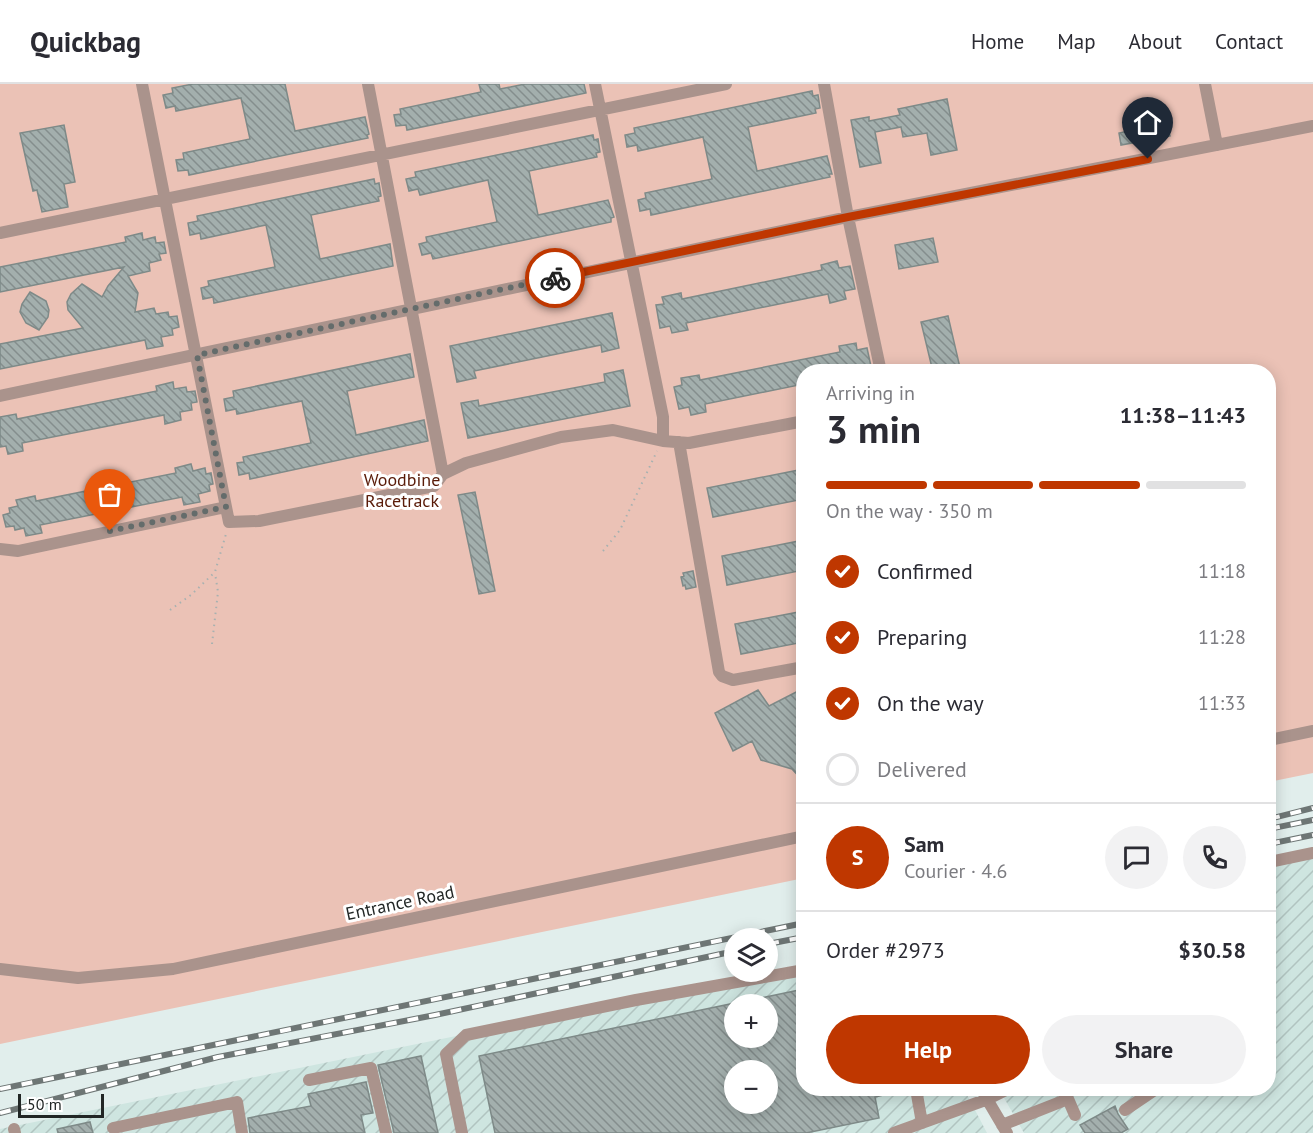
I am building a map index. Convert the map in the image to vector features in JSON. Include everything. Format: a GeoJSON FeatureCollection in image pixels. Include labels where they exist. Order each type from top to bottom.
{"type":"FeatureCollection","features":[{"type":"Feature","properties":{"kind":"street"},"geometry":{"type":"LineString","coordinates":[[141,84],[229,522],[259,522],[434,486],[444,474],[466,463],[561,437],[614,430],[663,441],[689,443],[796,423]]}},
{"type":"Feature","properties":{"kind":"street"},"geometry":{"type":"LineString","coordinates":[[368,84],[444,474]]}},
{"type":"Feature","properties":{"kind":"street"},"geometry":{"type":"LineString","coordinates":[[595,84],[663,417],[663,441]]}},
{"type":"Feature","properties":{"kind":"street"},"geometry":{"type":"LineString","coordinates":[[0,233],[726,84]]}},
{"type":"Feature","properties":{"kind":"street"},"geometry":{"type":"LineString","coordinates":[[824,84],[848,217],[879,364]]}},
{"type":"Feature","properties":{"kind":"street"},"geometry":{"type":"LineString","coordinates":[[1205,84],[1217,145]]}},
{"type":"Feature","properties":{"kind":"street"},"geometry":{"type":"LineString","coordinates":[[0,396],[848,217],[1313,126]]}},
{"type":"Feature","properties":{"kind":"street"},"geometry":{"type":"LineString","coordinates":[[679,442],[718,672],[733,680],[796,668]]}},
{"type":"Feature","properties":{"kind":"street"},"geometry":{"type":"LineString","coordinates":[[0,549],[18,551],[226,507]]}},
{"type":"Feature","properties":{"kind":"street"},"geometry":{"type":"LineString","coordinates":[[1276,739],[1313,731]]}},
{"type":"Feature","properties":{"kind":"street","name":"Entrance Road"},"geometry":{"type":"LineString","coordinates":[[0,969],[78,978],[173,969],[796,838]]}},
{"type":"Feature","properties":{"kind":"street"},"geometry":{"type":"LineString","coordinates":[[1276,861],[1313,853]]}},
{"type":"Feature","properties":{"kind":"street"},"geometry":{"type":"LineString","coordinates":[[462,1133],[447,1054],[466,1035],[636,1000],[796,971]]}},
{"type":"Feature","properties":{"kind":"street"},"geometry":{"type":"LineString","coordinates":[[309,1080],[371,1068],[386,1133]]}},
{"type":"Feature","properties":{"kind":"street"},"geometry":{"type":"LineString","coordinates":[[917,1096],[922,1123]]}},
{"type":"Feature","properties":{"kind":"street"},"geometry":{"type":"LineString","coordinates":[[894,1133],[981,1096]]}},
{"type":"Feature","properties":{"kind":"street"},"geometry":{"type":"LineString","coordinates":[[986,1096],[1004,1129],[1068,1100],[1076,1115]]}},
{"type":"Feature","properties":{"kind":"street"},"geometry":{"type":"LineString","coordinates":[[1125,1110],[1146,1096]]}},
{"type":"Feature","properties":{"kind":"street"},"geometry":{"type":"LineString","coordinates":[[113,1128],[237,1102],[242,1133]]}},
{"type":"Feature","properties":{"kind":"path"},"geometry":{"type":"LineString","coordinates":[[603,551],[620,530],[663,441]]}},
{"type":"Feature","properties":{"kind":"path"},"geometry":{"type":"LineString","coordinates":[[212,644],[218,592],[215,572],[229,522]]}},
{"type":"Feature","properties":{"kind":"path"},"geometry":{"type":"LineString","coordinates":[[170,610],[191,595],[215,572]]}},
{"type":"Feature","properties":{"kind":"shaded area"},"geometry":{"type":"Polygon","coordinates":[[[1313,854],[1313,1133],[1024,1133],[1003,1096],[1276,1096],[1276,862],[1313,854]]]}},
{"type":"Feature","properties":{"kind":"shaded area"},"geometry":{"type":"Polygon","coordinates":[[[796,967],[796,1096],[968,1096],[987,1133],[0,1133],[0,1129],[724,981],[778,982],[778,970],[796,967]]]}},
{"type":"Feature","properties":{"kind":"green space","name":"Woodbine Racetrack"},"geometry":{"type":"Polygon","coordinates":[[[0,84],[1313,84],[1313,773],[1276,781],[1276,364],[796,364],[796,880],[0,1044],[0,84]]]}},
{"type":"Feature","properties":{"kind":"building"},"geometry":{"type":"Polygon","coordinates":[[[193,84],[285,84],[295,131],[365,117],[368,138],[189,175],[188,170],[178,171],[176,160],[184,159],[183,153],[250,139],[241,98],[176,111],[175,106],[166,108],[163,95],[173,93],[172,88],[193,84]]]}},
{"type":"Feature","properties":{"kind":"building"},"geometry":{"type":"Polygon","coordinates":[[[479,84],[499,84],[500,89],[525,84],[584,84],[586,93],[407,130],[406,125],[396,126],[394,115],[401,114],[400,109],[481,92],[479,84]]]}},
{"type":"Feature","properties":{"kind":"building"},"geometry":{"type":"Polygon","coordinates":[[[812,91],[813,96],[818,95],[820,108],[815,109],[816,113],[748,127],[757,171],[827,156],[832,174],[829,174],[830,177],[651,215],[650,209],[640,211],[638,200],[646,198],[645,193],[712,179],[703,137],[638,151],[637,145],[627,147],[625,135],[635,133],[634,128],[812,91]]]}},
{"type":"Feature","properties":{"kind":"building"},"geometry":{"type":"Polygon","coordinates":[[[947,99],[957,150],[931,155],[927,133],[903,137],[901,127],[875,132],[881,163],[860,167],[851,120],[869,117],[869,121],[900,115],[898,109],[947,99]]]}},
{"type":"Feature","properties":{"kind":"building"},"geometry":{"type":"Polygon","coordinates":[[[1167,123],[1170,136],[1121,145],[1119,133],[1167,123]]]}},
{"type":"Feature","properties":{"kind":"building"},"geometry":{"type":"Polygon","coordinates":[[[64,125],[75,182],[64,184],[68,207],[42,212],[37,190],[33,191],[20,133],[64,125]]]}},
{"type":"Feature","properties":{"kind":"building"},"geometry":{"type":"Polygon","coordinates":[[[593,135],[594,140],[598,139],[600,152],[596,153],[597,157],[529,171],[538,215],[608,200],[614,217],[611,218],[611,222],[433,259],[431,253],[422,255],[419,244],[427,242],[426,237],[497,222],[488,180],[420,195],[418,189],[409,191],[406,179],[416,177],[415,172],[593,135]]]}},
{"type":"Feature","properties":{"kind":"building"},"geometry":{"type":"Polygon","coordinates":[[[374,179],[375,184],[379,183],[381,196],[378,197],[379,201],[311,215],[320,259],[390,244],[393,266],[214,303],[213,297],[203,299],[201,288],[209,286],[208,281],[275,267],[266,225],[201,239],[200,233],[190,235],[188,223],[198,221],[197,216],[374,179]]]}},
{"type":"Feature","properties":{"kind":"building"},"geometry":{"type":"Polygon","coordinates":[[[142,233],[143,240],[155,237],[156,243],[164,242],[166,253],[159,254],[161,260],[149,263],[150,271],[128,276],[138,293],[135,312],[154,308],[156,314],[168,312],[169,317],[177,316],[179,327],[172,329],[173,335],[161,337],[163,346],[147,349],[145,340],[0,369],[0,344],[83,328],[68,310],[67,302],[71,294],[82,284],[102,297],[124,267],[0,292],[0,267],[126,242],[125,237],[142,233]]]}},
{"type":"Feature","properties":{"kind":"building"},"geometry":{"type":"Polygon","coordinates":[[[933,238],[938,262],[899,269],[895,245],[933,238]]]}},
{"type":"Feature","properties":{"kind":"building"},"geometry":{"type":"Polygon","coordinates":[[[837,261],[839,268],[850,266],[855,289],[844,291],[846,299],[830,303],[828,294],[686,323],[688,330],[672,333],[670,326],[660,328],[656,305],[664,304],[662,297],[681,293],[682,299],[822,270],[821,265],[837,261]]]}},
{"type":"Feature","properties":{"kind":"building"},"geometry":{"type":"Polygon","coordinates":[[[30,292],[46,301],[49,310],[48,317],[39,330],[26,323],[20,312],[30,292]]]}},
{"type":"Feature","properties":{"kind":"building"},"geometry":{"type":"Polygon","coordinates":[[[612,313],[619,348],[602,352],[601,345],[474,371],[476,378],[457,382],[450,346],[612,313]]]}},
{"type":"Feature","properties":{"kind":"building"},"geometry":{"type":"Polygon","coordinates":[[[948,316],[959,364],[931,364],[921,322],[948,316]]]}},
{"type":"Feature","properties":{"kind":"building"},"geometry":{"type":"Polygon","coordinates":[[[856,343],[857,350],[867,348],[870,364],[796,364],[796,386],[705,404],[706,412],[691,415],[689,407],[679,409],[674,387],[682,385],[681,378],[699,375],[700,380],[840,352],[839,346],[856,343]]]}},
{"type":"Feature","properties":{"kind":"building"},"geometry":{"type":"Polygon","coordinates":[[[410,354],[414,377],[347,391],[356,435],[424,420],[428,441],[250,479],[249,473],[239,475],[237,463],[244,462],[243,457],[311,443],[302,401],[237,414],[236,409],[226,411],[224,399],[234,397],[233,391],[410,354]]]}},
{"type":"Feature","properties":{"kind":"building"},"geometry":{"type":"Polygon","coordinates":[[[623,370],[630,406],[468,438],[461,403],[478,400],[479,406],[605,382],[604,374],[623,370]]]}},
{"type":"Feature","properties":{"kind":"building"},"geometry":{"type":"Polygon","coordinates":[[[173,382],[174,389],[186,387],[187,392],[195,391],[197,402],[191,403],[192,410],[180,412],[181,420],[165,424],[164,415],[22,443],[23,451],[8,454],[6,446],[0,447],[0,417],[16,414],[17,419],[157,391],[156,386],[173,382]]]}},
{"type":"Feature","properties":{"kind":"building"},"geometry":{"type":"Polygon","coordinates":[[[191,464],[193,471],[205,468],[206,474],[211,473],[213,484],[209,485],[210,491],[198,494],[200,502],[184,505],[182,497],[40,525],[42,533],[26,536],[24,528],[15,530],[14,526],[6,527],[3,515],[10,513],[9,508],[18,506],[16,500],[35,496],[36,501],[176,473],[175,468],[191,464]]]}},
{"type":"Feature","properties":{"kind":"building"},"geometry":{"type":"Polygon","coordinates":[[[796,471],[796,501],[713,517],[707,488],[796,471]]]}},
{"type":"Feature","properties":{"kind":"building"},"geometry":{"type":"Polygon","coordinates":[[[475,492],[495,591],[479,594],[458,495],[475,492]]]}},
{"type":"Feature","properties":{"kind":"building"},"geometry":{"type":"Polygon","coordinates":[[[796,542],[796,572],[727,585],[722,556],[796,542]]]}},
{"type":"Feature","properties":{"kind":"building"},"geometry":{"type":"Polygon","coordinates":[[[693,571],[696,587],[686,589],[681,577],[684,576],[683,573],[693,571]]]}},
{"type":"Feature","properties":{"kind":"building"},"geometry":{"type":"Polygon","coordinates":[[[796,613],[796,644],[741,654],[735,624],[796,613]]]}},
{"type":"Feature","properties":{"kind":"building"},"geometry":{"type":"Polygon","coordinates":[[[758,690],[769,706],[796,692],[796,773],[792,769],[761,760],[752,741],[733,751],[715,713],[758,690]]]}},
{"type":"Feature","properties":{"kind":"building"},"geometry":{"type":"Polygon","coordinates":[[[796,991],[796,1096],[879,1096],[875,1097],[879,1118],[806,1133],[495,1133],[479,1056],[724,1005],[724,1048],[778,1048],[778,994],[796,991]]]}},
{"type":"Feature","properties":{"kind":"building"},"geometry":{"type":"Polygon","coordinates":[[[421,1056],[438,1133],[394,1133],[378,1065],[421,1056]]]}},
{"type":"Feature","properties":{"kind":"building"},"geometry":{"type":"Polygon","coordinates":[[[366,1082],[373,1113],[361,1115],[365,1133],[250,1133],[248,1118],[311,1106],[308,1094],[366,1082]]]}},
{"type":"Feature","properties":{"kind":"building"},"geometry":{"type":"Polygon","coordinates":[[[1115,1106],[1128,1129],[1121,1133],[1085,1133],[1080,1125],[1115,1106]]]}},
{"type":"Feature","properties":{"kind":"building"},"geometry":{"type":"Polygon","coordinates":[[[90,1122],[93,1133],[58,1133],[57,1129],[90,1122]]]}},
{"type":"Feature","properties":{"kind":"railway"},"geometry":{"type":"LineString","coordinates":[[1276,817],[1313,808]]}},
{"type":"Feature","properties":{"kind":"railway"},"geometry":{"type":"LineString","coordinates":[[1276,828],[1313,820]]}},
{"type":"Feature","properties":{"kind":"railway"},"geometry":{"type":"LineString","coordinates":[[1276,843],[1313,835]]}},
{"type":"Feature","properties":{"kind":"railway"},"geometry":{"type":"LineString","coordinates":[[0,1089],[796,925]]}},
{"type":"Feature","properties":{"kind":"railway"},"geometry":{"type":"LineString","coordinates":[[778,942],[796,939]]}},
{"type":"Feature","properties":{"kind":"railway"},"geometry":{"type":"LineString","coordinates":[[0,1113],[218,1057],[435,1015],[724,953]]}},
{"type":"Feature","properties":{"kind":"way so far"},"geometry":{"type":"LineString","coordinates":[[110,531],[226,507],[197,355],[555,278]]}},
{"type":"Feature","properties":{"kind":"route"},"geometry":{"type":"LineString","coordinates":[[555,278],[848,217],[1148,159]]}}]}
